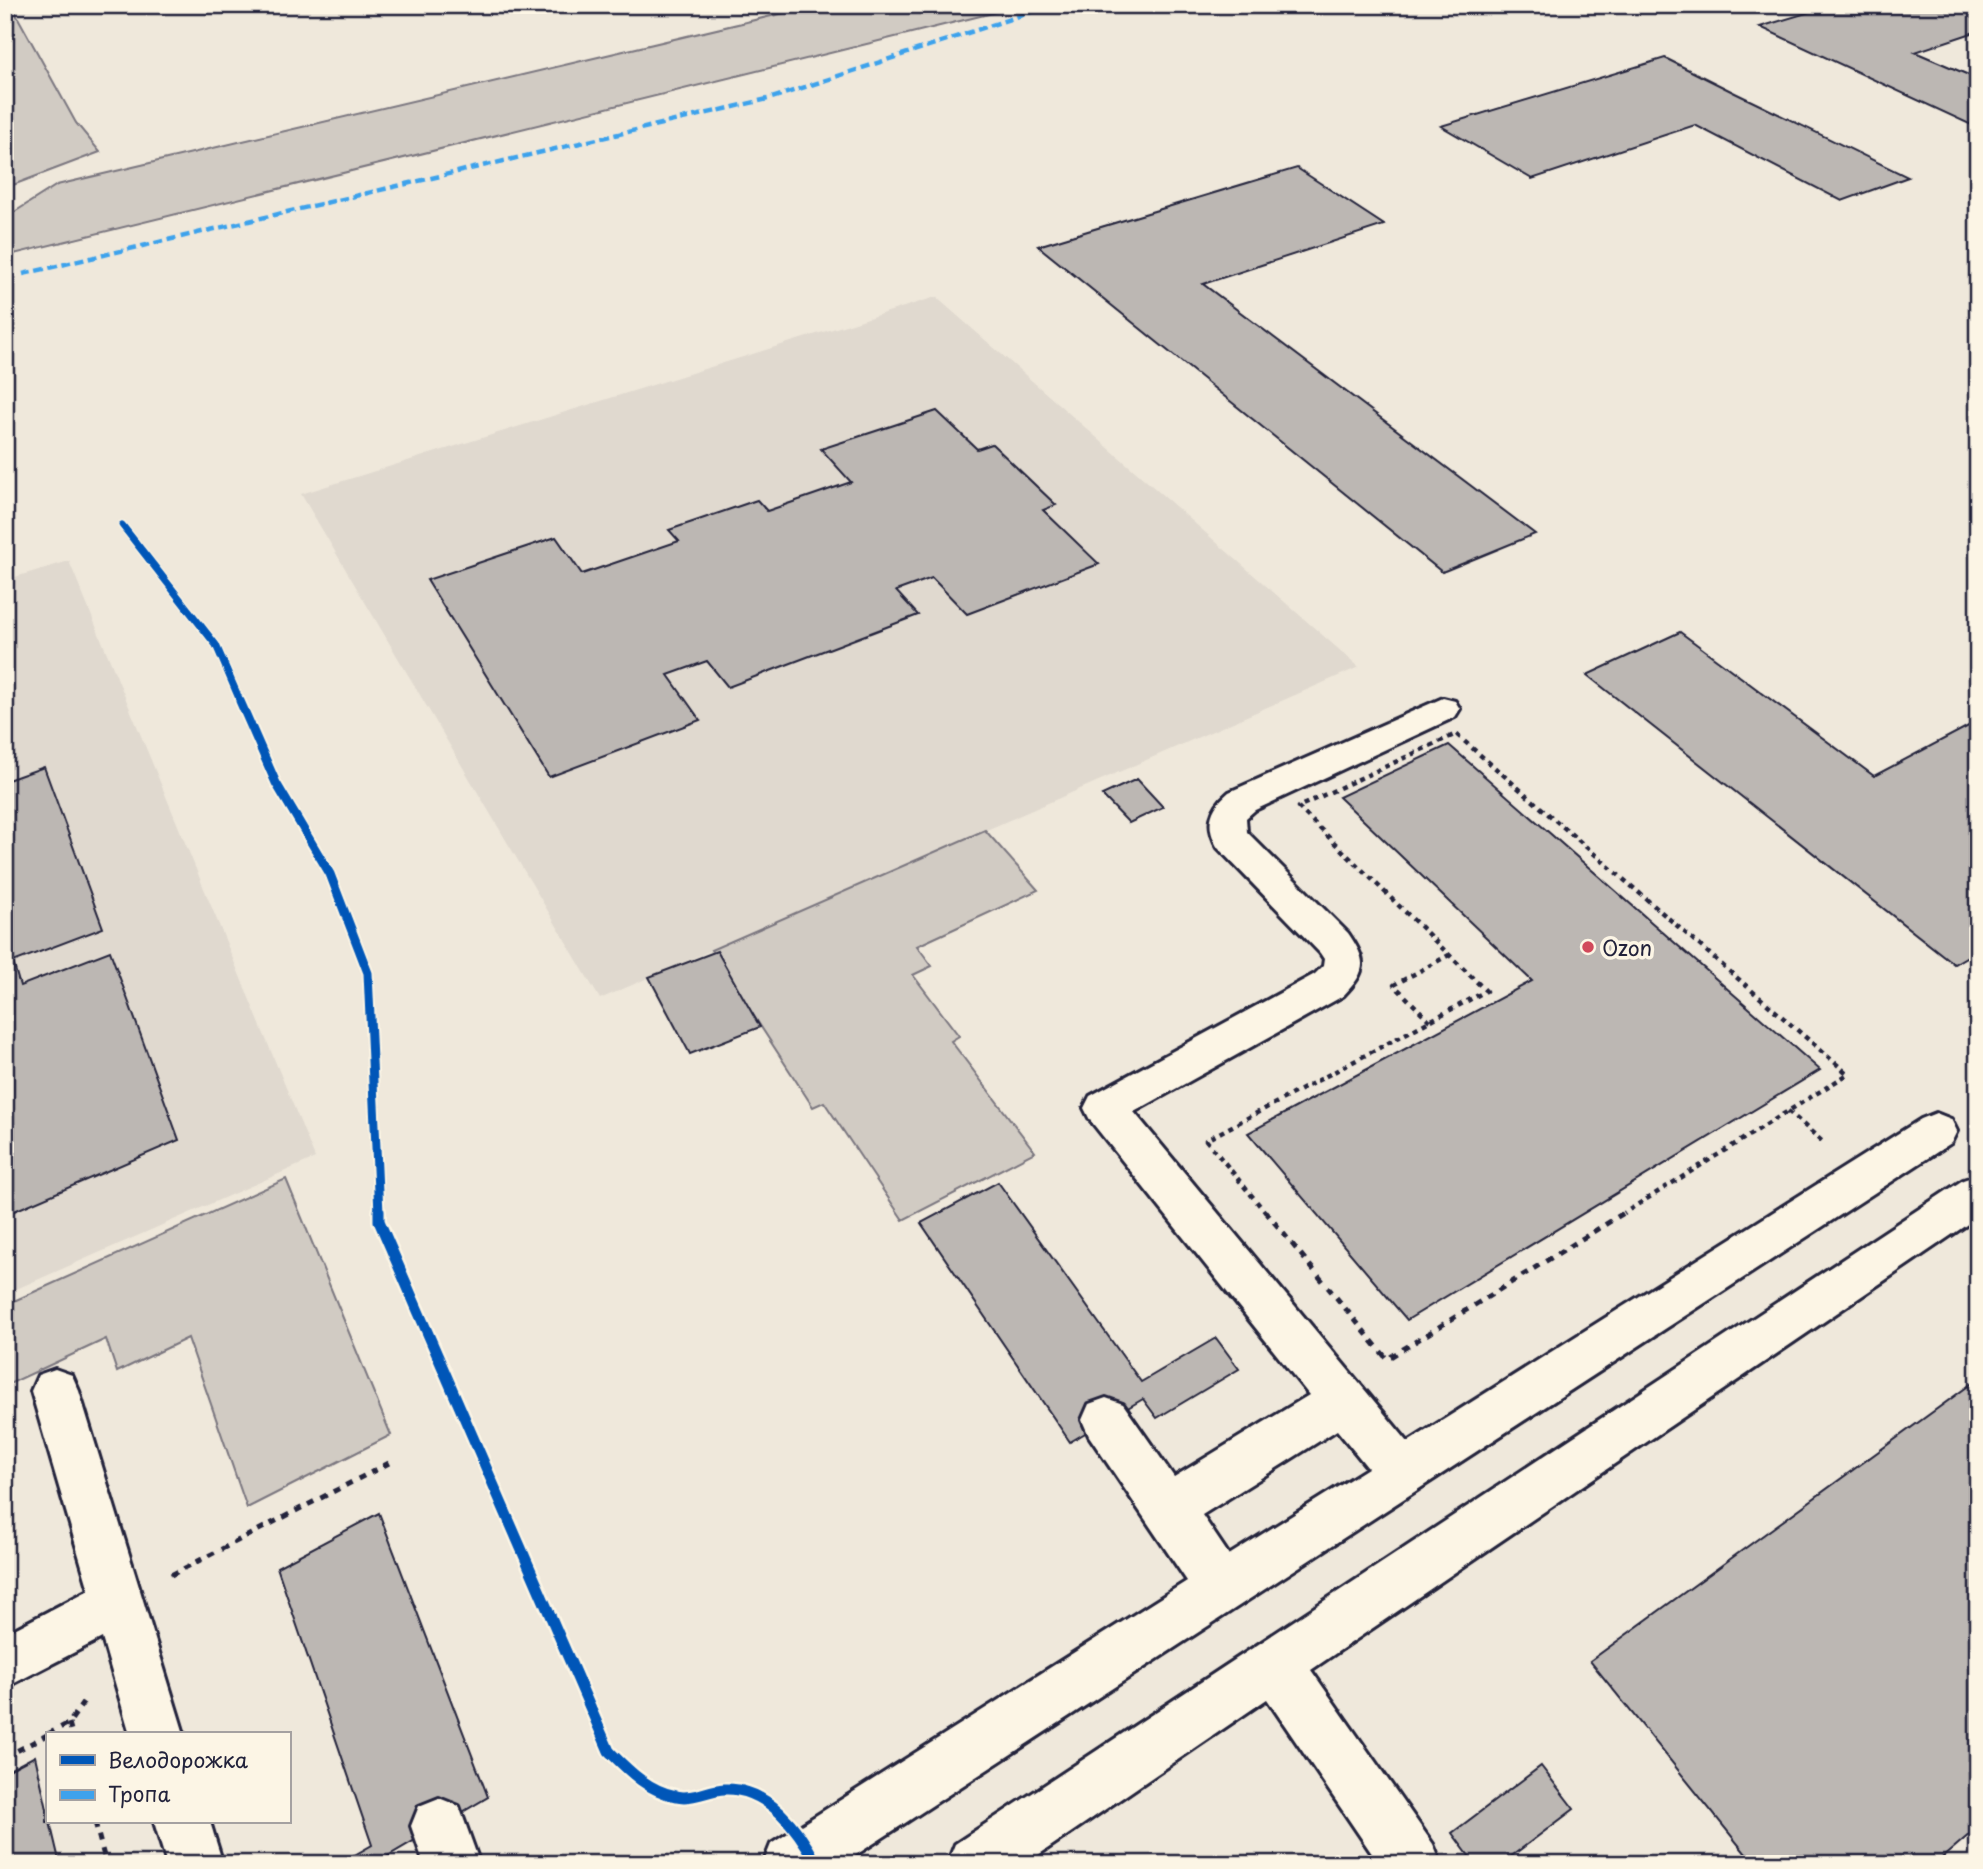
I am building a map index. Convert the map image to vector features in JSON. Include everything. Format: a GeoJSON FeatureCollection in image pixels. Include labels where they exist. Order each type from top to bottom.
{"type":"FeatureCollection","features":[{"type":"Feature","properties":{"kind":"lane"},"geometry":{"type":"LineString","coordinates":[[1403,1474],[1105,1108],[1317,992],[1342,972],[1344,958],[1334,943],[1231,839],[1225,826],[1228,812],[1242,800],[1443,709]]}},
{"type":"Feature","properties":{"kind":"lane"},"geometry":{"type":"LineString","coordinates":[[791,1864],[1936,1131]]}},
{"type":"Feature","properties":{"kind":"lane"},"geometry":{"type":"LineString","coordinates":[[975,1864],[1978,1193]]}},
{"type":"Feature","properties":{"kind":"lane"},"geometry":{"type":"LineString","coordinates":[[55,1391],[156,1732]]}},
{"type":"Feature","properties":{"kind":"lane"},"geometry":{"type":"LineString","coordinates":[[1167,1509],[1343,1400]]}},
{"type":"Feature","properties":{"kind":"lane"},"geometry":{"type":"LineString","coordinates":[[1106,1420],[1222,1588]]}},
{"type":"Feature","properties":{"kind":"lane"},"geometry":{"type":"LineString","coordinates":[[5,1662],[124,1620]]}},
{"type":"Feature","properties":{"kind":"lane"},"geometry":{"type":"LineString","coordinates":[[1275,1664],[1413,1864]]}},
{"type":"Feature","properties":{"kind":"lane"},"geometry":{"type":"LineString","coordinates":[[183,1824],[195,1864]]}},
{"type":"Feature","properties":{"kind":"path"},"geometry":{"type":"LineString","coordinates":[[1456,734],[1848,1074],[1387,1359],[1206,1140],[1486,991],[1449,955],[1298,807],[1456,734]]}},
{"type":"Feature","properties":{"kind":"path"},"geometry":{"type":"LineString","coordinates":[[1430,1021],[1394,985],[1449,955]]}},
{"type":"Feature","properties":{"kind":"path"},"geometry":{"type":"LineString","coordinates":[[53,1732],[69,1723],[124,1620],[173,1571],[391,1462]]}},
{"type":"Feature","properties":{"kind":"path"},"geometry":{"type":"LineString","coordinates":[[69,1723],[71,1732]]}},
{"type":"Feature","properties":{"kind":"path"},"geometry":{"type":"LineString","coordinates":[[5,1757],[46,1736]]}},
{"type":"Feature","properties":{"kind":"path"},"geometry":{"type":"LineString","coordinates":[[96,1824],[106,1864]]}},
{"type":"Feature","properties":{"kind":"shaded area"},"geometry":{"type":"Polygon","coordinates":[[[5,5],[11,5],[76,123],[100,152],[5,188],[5,5]]]}},
{"type":"Feature","properties":{"kind":"shaded area"},"geometry":{"type":"Polygon","coordinates":[[[818,5],[1025,5],[14,254],[5,248],[5,218],[57,185],[818,5]]]}},
{"type":"Feature","properties":{"kind":"shaded area"},"geometry":{"type":"Polygon","coordinates":[[[936,297],[1359,667],[600,999],[301,494],[936,297]]]}},
{"type":"Feature","properties":{"kind":"shaded area"},"geometry":{"type":"Polygon","coordinates":[[[69,561],[315,1158],[5,1294],[5,580],[69,561]]]}},
{"type":"Feature","properties":{"kind":"shaded area"},"geometry":{"type":"Polygon","coordinates":[[[985,830],[1038,890],[917,946],[932,966],[913,975],[959,1036],[951,1041],[1035,1152],[903,1220],[824,1102],[813,1107],[711,950],[985,830]]]}},
{"type":"Feature","properties":{"kind":"shaded area"},"geometry":{"type":"Polygon","coordinates":[[[286,1179],[391,1435],[247,1508],[188,1338],[117,1372],[106,1339],[5,1386],[5,1305],[286,1179]]]}},
{"type":"Feature","properties":{"kind":"building"},"geometry":{"type":"Polygon","coordinates":[[[1833,5],[1978,5],[1978,31],[1915,52],[1978,79],[1978,128],[1760,27],[1833,5]]]}},
{"type":"Feature","properties":{"kind":"building"},"geometry":{"type":"Polygon","coordinates":[[[1665,58],[1908,177],[1842,201],[1695,125],[1532,179],[1441,126],[1665,58]]]}},
{"type":"Feature","properties":{"kind":"building"},"geometry":{"type":"Polygon","coordinates":[[[1297,168],[1384,225],[1203,284],[1535,534],[1442,572],[1038,246],[1297,168]]]}},
{"type":"Feature","properties":{"kind":"building"},"geometry":{"type":"Polygon","coordinates":[[[937,411],[977,449],[992,444],[1056,505],[1043,510],[1099,564],[967,614],[932,578],[896,591],[918,615],[728,687],[707,661],[668,675],[700,720],[549,777],[427,580],[556,537],[582,574],[679,541],[669,530],[757,500],[767,511],[851,482],[821,449],[937,411]]]}},
{"type":"Feature","properties":{"kind":"building"},"geometry":{"type":"Polygon","coordinates":[[[1680,632],[1874,776],[1978,721],[1978,950],[1954,964],[1587,675],[1680,632]]]}},
{"type":"Feature","properties":{"kind":"building"},"geometry":{"type":"Polygon","coordinates":[[[1449,745],[1820,1070],[1407,1320],[1248,1133],[1532,981],[1339,797],[1449,745]]]}},
{"type":"Feature","properties":{"kind":"building"},"geometry":{"type":"Polygon","coordinates":[[[44,767],[103,928],[13,962],[20,986],[110,951],[179,1140],[5,1215],[5,781],[44,767]]]}},
{"type":"Feature","properties":{"kind":"building"},"geometry":{"type":"Polygon","coordinates":[[[1137,779],[1163,807],[1129,823],[1102,795],[1137,779]]]}},
{"type":"Feature","properties":{"kind":"building"},"geometry":{"type":"Polygon","coordinates":[[[717,951],[760,1027],[690,1054],[649,977],[717,951]]]}},
{"type":"Feature","properties":{"kind":"building"},"geometry":{"type":"Polygon","coordinates":[[[998,1182],[1141,1382],[1216,1338],[1239,1369],[1157,1418],[1143,1399],[1070,1442],[921,1223],[998,1182]]]}},
{"type":"Feature","properties":{"kind":"building"},"geometry":{"type":"Polygon","coordinates":[[[1978,1379],[1978,1827],[1935,1864],[1754,1864],[1590,1661],[1978,1379]]]}},
{"type":"Feature","properties":{"kind":"building"},"geometry":{"type":"Polygon","coordinates":[[[379,1513],[488,1797],[388,1856],[391,1864],[339,1864],[372,1845],[277,1567],[379,1513]]]}},
{"type":"Feature","properties":{"kind":"building"},"geometry":{"type":"Polygon","coordinates":[[[35,1756],[46,1805],[46,1824],[50,1824],[60,1864],[5,1864],[5,1772],[35,1756]]]}},
{"type":"Feature","properties":{"kind":"building"},"geometry":{"type":"Polygon","coordinates":[[[1541,1766],[1574,1809],[1501,1864],[1466,1864],[1472,1860],[1452,1833],[1541,1766]]]}},
{"type":"Feature","properties":{"kind":"marked path"},"geometry":{"type":"LineString","coordinates":[[23,274],[772,98],[1031,12],[1060,5]]}},
{"type":"Feature","properties":{"kind":"cycle path"},"geometry":{"type":"LineString","coordinates":[[122,525],[216,645],[276,783],[330,874],[363,955],[368,973],[379,1221],[609,1751],[646,1784],[663,1793],[686,1797],[726,1789],[756,1796],[792,1825],[817,1864]]}},
{"type":"Feature","properties":{"kind":"place","name":"Ozon"},"geometry":{"type":"Point","coordinates":[1588,947]}}]}
